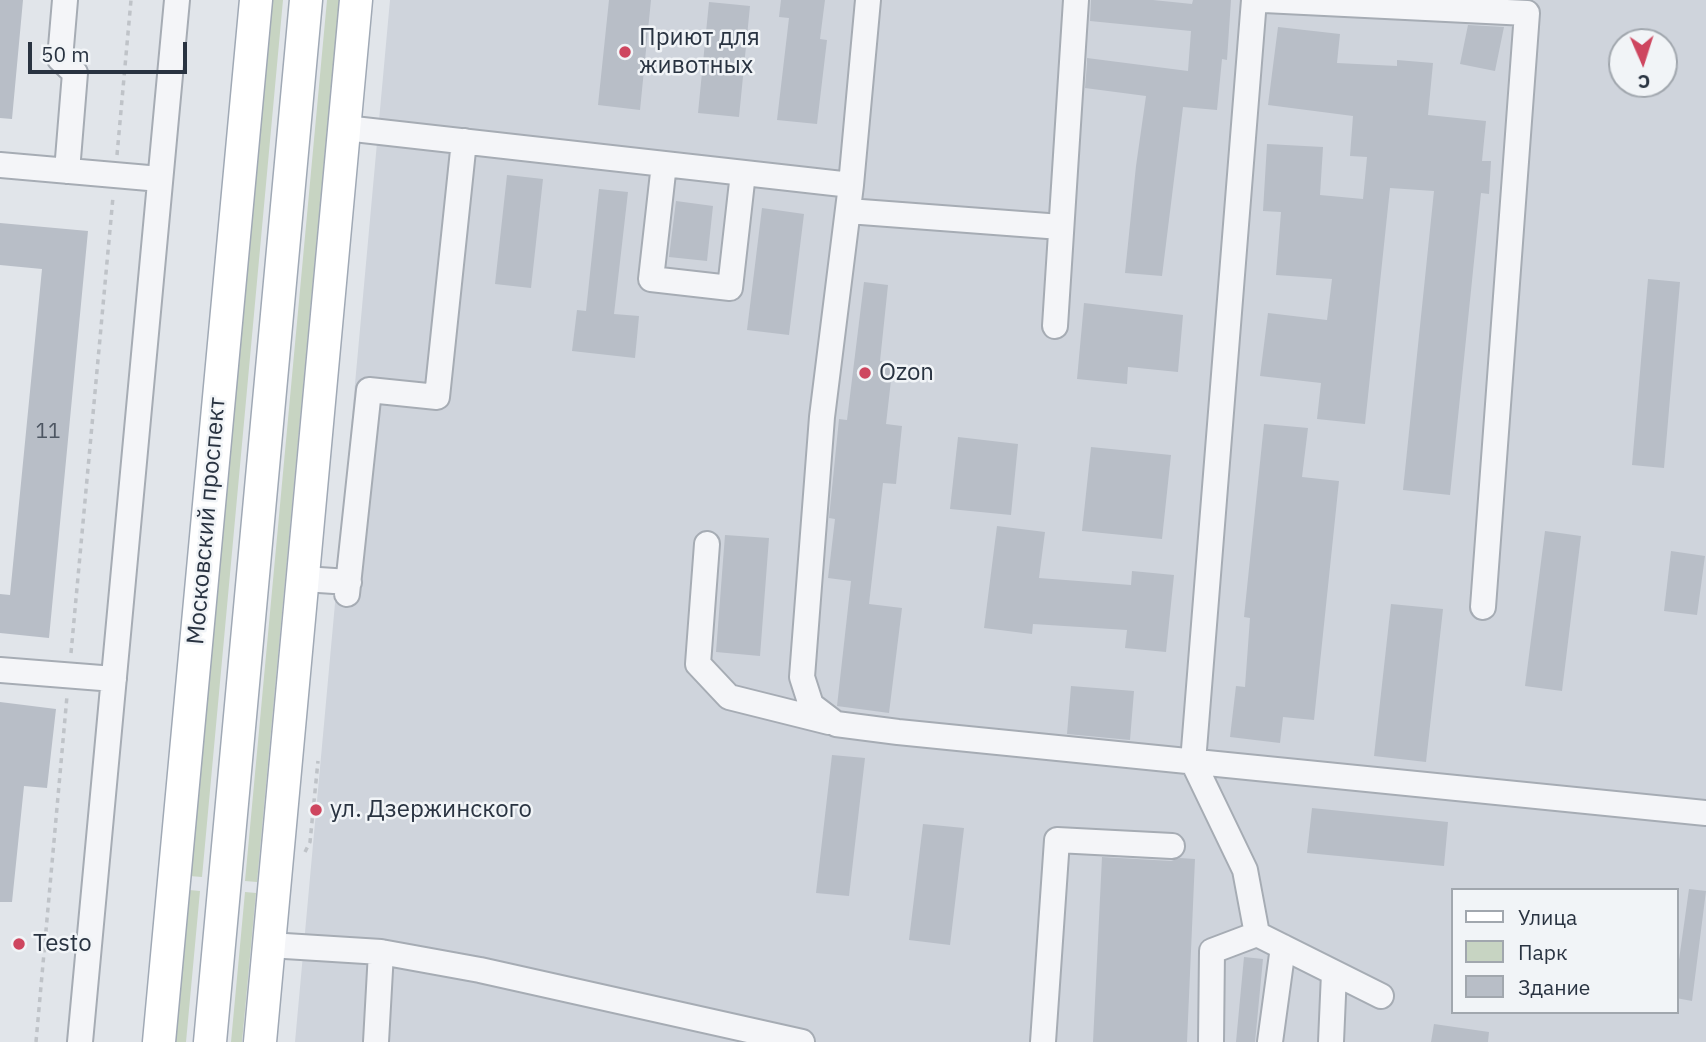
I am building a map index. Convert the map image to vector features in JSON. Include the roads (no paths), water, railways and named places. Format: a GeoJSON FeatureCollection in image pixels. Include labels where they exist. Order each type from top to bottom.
{"type":"FeatureCollection","features":[{"type":"Feature","properties":{"kind":"main road","name":"Московский проспект"},"geometry":{"type":"LineString","coordinates":[[159,1042],[256,0]]}},
{"type":"Feature","properties":{"kind":"main road","name":"Московский проспект"},"geometry":{"type":"LineString","coordinates":[[210,1042],[306,0]]}},
{"type":"Feature","properties":{"kind":"main road"},"geometry":{"type":"LineString","coordinates":[[260,1042],[356,0]]}},
{"type":"Feature","properties":{"kind":"street"},"geometry":{"type":"LineString","coordinates":[[65,0],[60,59],[75,72],[67,171]]}},
{"type":"Feature","properties":{"kind":"street"},"geometry":{"type":"LineString","coordinates":[[80,1042],[177,0]]}},
{"type":"Feature","properties":{"kind":"street"},"geometry":{"type":"LineString","coordinates":[[836,724],[811,705],[802,677],[822,417],[851,185],[869,0]]}},
{"type":"Feature","properties":{"kind":"street"},"geometry":{"type":"LineString","coordinates":[[1055,326],[1076,0]]}},
{"type":"Feature","properties":{"kind":"street"},"geometry":{"type":"LineString","coordinates":[[1254,0],[1193,762],[1245,870],[1257,934]]}},
{"type":"Feature","properties":{"kind":"street"},"geometry":{"type":"LineString","coordinates":[[1264,0],[1527,13],[1483,607]]}},
{"type":"Feature","properties":{"kind":"street"},"geometry":{"type":"LineString","coordinates":[[345,128],[851,185]]}},
{"type":"Feature","properties":{"kind":"street"},"geometry":{"type":"LineString","coordinates":[[303,579],[348,588],[369,390],[438,397],[464,141]]}},
{"type":"Feature","properties":{"kind":"street"},"geometry":{"type":"LineString","coordinates":[[664,164],[651,279],[730,288],[743,173]]}},
{"type":"Feature","properties":{"kind":"street"},"geometry":{"type":"LineString","coordinates":[[0,165],[160,179]]}},
{"type":"Feature","properties":{"kind":"street"},"geometry":{"type":"LineString","coordinates":[[848,211],[1061,227]]}},
{"type":"Feature","properties":{"kind":"street"},"geometry":{"type":"LineString","coordinates":[[706,544],[698,664],[729,697],[836,724],[1193,762],[1706,811]]}},
{"type":"Feature","properties":{"kind":"street"},"geometry":{"type":"LineString","coordinates":[[0,670],[114,679]]}},
{"type":"Feature","properties":{"kind":"street"},"geometry":{"type":"LineString","coordinates":[[1043,1042],[1057,839],[1172,846]]}},
{"type":"Feature","properties":{"kind":"street"},"geometry":{"type":"LineString","coordinates":[[1211,1042],[1212,951],[1257,934],[1381,996]]}},
{"type":"Feature","properties":{"kind":"street"},"geometry":{"type":"LineString","coordinates":[[269,945],[381,952],[480,970],[793,1041]]}},
{"type":"Feature","properties":{"kind":"street"},"geometry":{"type":"LineString","coordinates":[[1270,1042],[1283,947]]}},
{"type":"Feature","properties":{"kind":"street"},"geometry":{"type":"LineString","coordinates":[[376,1042],[381,952]]}},
{"type":"Feature","properties":{"kind":"street"},"geometry":{"type":"LineString","coordinates":[[1331,1042],[1334,973]]}},
{"type":"Feature","properties":{"kind":"place","name":"Приют для животных"},"geometry":{"type":"Point","coordinates":[625,52]}},
{"type":"Feature","properties":{"kind":"place","name":"Ozon"},"geometry":{"type":"Point","coordinates":[865,373]}},
{"type":"Feature","properties":{"kind":"place","name":"ул. Дзержинского"},"geometry":{"type":"Point","coordinates":[316,810]}},
{"type":"Feature","properties":{"kind":"place","name":"Testo"},"geometry":{"type":"Point","coordinates":[19,944]}}]}
